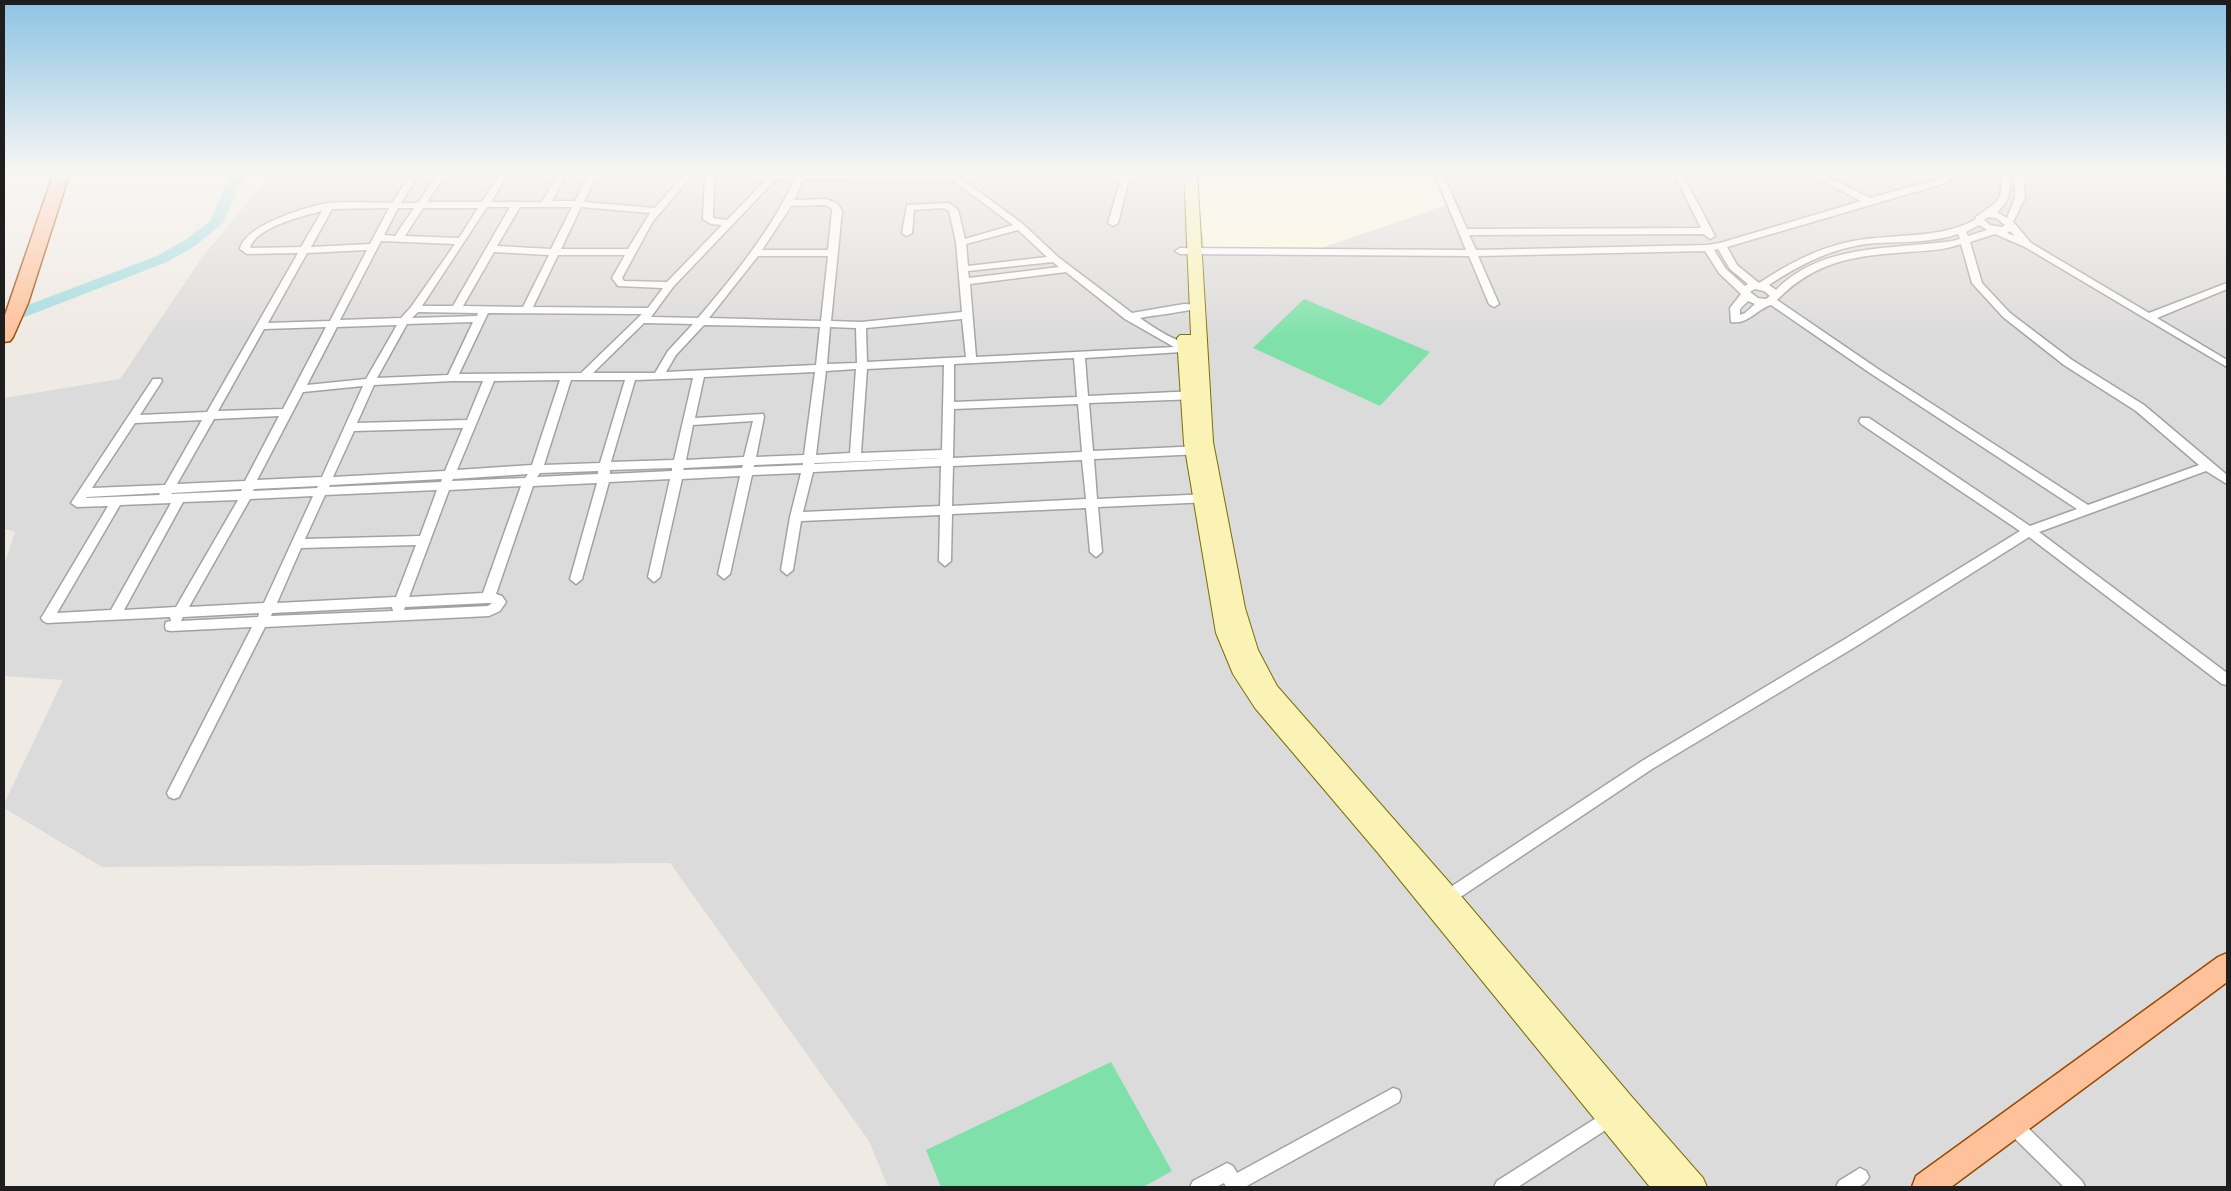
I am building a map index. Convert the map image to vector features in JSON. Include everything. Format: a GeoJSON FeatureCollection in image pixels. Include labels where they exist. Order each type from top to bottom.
{"type":"FeatureCollection","features":[{"type":"Feature","properties":{"kind":"main road"},"geometry":{"type":"LineString","coordinates":[[6,334],[19,303],[44,228]]}},
{"type":"Feature","properties":{"kind":"main road"},"geometry":{"type":"LineString","coordinates":[[1183,228],[1191,307],[1199,447],[1208,498],[1226,633],[1240,668],[1262,702],[1616,1112],[1694,1187]]}},
{"type":"Feature","properties":{"kind":"main road"},"geometry":{"type":"LineString","coordinates":[[1186,251],[1187,228]]}},
{"type":"Feature","properties":{"kind":"main road"},"geometry":{"type":"LineString","coordinates":[[1208,498],[1248,650],[1270,692],[1448,897],[1616,1112],[1667,1187]]}},
{"type":"Feature","properties":{"kind":"main road"},"geometry":{"type":"LineString","coordinates":[[1927,1187],[2227,966]]}},
{"type":"Feature","properties":{"kind":"street"},"geometry":{"type":"LineString","coordinates":[[267,228],[256,233],[246,244],[246,249],[250,252],[304,250],[398,239],[462,241]]}},
{"type":"Feature","properties":{"kind":"street"},"geometry":{"type":"LineString","coordinates":[[165,494],[317,228]]}},
{"type":"Feature","properties":{"kind":"street"},"geometry":{"type":"LineString","coordinates":[[117,501],[47,618],[179,612],[269,607],[488,598],[499,600],[496,608],[489,611],[171,626],[179,612],[247,490],[383,228]]}},
{"type":"Feature","properties":{"kind":"street"},"geometry":{"type":"LineString","coordinates":[[398,239],[406,228]]}},
{"type":"Feature","properties":{"kind":"street"},"geometry":{"type":"LineString","coordinates":[[174,793],[262,622],[370,382],[404,321],[415,309],[470,228]]}},
{"type":"Feature","properties":{"kind":"street"},"geometry":{"type":"LineString","coordinates":[[457,308],[503,228]]}},
{"type":"Feature","properties":{"kind":"street"},"geometry":{"type":"LineString","coordinates":[[527,308],[567,228]]}},
{"type":"Feature","properties":{"kind":"street"},"geometry":{"type":"LineString","coordinates":[[646,228],[617,278],[618,282],[626,284],[670,285]]}},
{"type":"Feature","properties":{"kind":"street"},"geometry":{"type":"LineString","coordinates":[[585,375],[642,320],[670,285],[726,228]]}},
{"type":"Feature","properties":{"kind":"street"},"geometry":{"type":"LineString","coordinates":[[659,376],[662,365],[702,320],[756,252],[772,228]]}},
{"type":"Feature","properties":{"kind":"street"},"geometry":{"type":"LineString","coordinates":[[787,570],[808,464],[821,369],[835,228]]}},
{"type":"Feature","properties":{"kind":"street"},"geometry":{"type":"LineString","coordinates":[[907,233],[908,228]]}},
{"type":"Feature","properties":{"kind":"street"},"geometry":{"type":"LineString","coordinates":[[957,228],[961,242],[971,360]]}},
{"type":"Feature","properties":{"kind":"street"},"geometry":{"type":"LineString","coordinates":[[961,242],[976,240],[1015,228]]}},
{"type":"Feature","properties":{"kind":"street"},"geometry":{"type":"LineString","coordinates":[[1022,228],[1055,259],[1129,317],[1156,334],[1193,349]]}},
{"type":"Feature","properties":{"kind":"street"},"geometry":{"type":"LineString","coordinates":[[1463,228],[1494,304]]}},
{"type":"Feature","properties":{"kind":"street"},"geometry":{"type":"LineString","coordinates":[[1705,228],[1715,247],[1722,271],[1751,299],[1771,300],[1858,360],[2087,510]]}},
{"type":"Feature","properties":{"kind":"street"},"geometry":{"type":"LineString","coordinates":[[1186,251],[1474,253],[1715,247],[1780,228]]}},
{"type":"Feature","properties":{"kind":"street"},"geometry":{"type":"LineString","coordinates":[[1965,228],[1926,238],[1850,244],[1820,252],[1796,262],[1758,286],[1748,287],[1744,299],[1735,308],[1734,320],[1749,315],[1771,300],[1787,284],[1810,270],[1832,260],[1859,253],[1926,248],[1967,241],[1995,230],[2006,230],[2007,228]]}},
{"type":"Feature","properties":{"kind":"street"},"geometry":{"type":"LineString","coordinates":[[1993,228],[2028,244],[2227,364]]}},
{"type":"Feature","properties":{"kind":"street"},"geometry":{"type":"LineString","coordinates":[[2013,228],[2028,244]]}},
{"type":"Feature","properties":{"kind":"street"},"geometry":{"type":"LineString","coordinates":[[1960,230],[1967,241],[1970,267],[1974,279],[1982,290],[2011,319],[2095,380],[2140,408],[2206,467],[2227,480]]}},
{"type":"Feature","properties":{"kind":"street"},"geometry":{"type":"LineString","coordinates":[[1465,232],[1707,231]]}},
{"type":"Feature","properties":{"kind":"street"},"geometry":{"type":"LineString","coordinates":[[1514,232],[1522,252]]}},
{"type":"Feature","properties":{"kind":"street"},"geometry":{"type":"LineString","coordinates":[[1715,247],[1733,267],[1758,286],[1770,290],[1771,300]]}},
{"type":"Feature","properties":{"kind":"street"},"geometry":{"type":"LineString","coordinates":[[490,249],[554,252],[631,252]]}},
{"type":"Feature","properties":{"kind":"street"},"geometry":{"type":"LineString","coordinates":[[756,252],[832,253]]}},
{"type":"Feature","properties":{"kind":"street"},"geometry":{"type":"LineString","coordinates":[[963,269],[1055,259]]}},
{"type":"Feature","properties":{"kind":"street"},"geometry":{"type":"LineString","coordinates":[[964,282],[1069,269]]}},
{"type":"Feature","properties":{"kind":"street"},"geometry":{"type":"LineString","coordinates":[[2149,317],[2227,286]]}},
{"type":"Feature","properties":{"kind":"street"},"geometry":{"type":"LineString","coordinates":[[1129,317],[1191,307]]}},
{"type":"Feature","properties":{"kind":"street"},"geometry":{"type":"LineString","coordinates":[[452,378],[485,308]]}},
{"type":"Feature","properties":{"kind":"street"},"geometry":{"type":"LineString","coordinates":[[415,309],[651,310]]}},
{"type":"Feature","properties":{"kind":"street"},"geometry":{"type":"LineString","coordinates":[[642,320],[861,324],[967,315]]}},
{"type":"Feature","properties":{"kind":"street"},"geometry":{"type":"LineString","coordinates":[[260,326],[480,319]]}},
{"type":"Feature","properties":{"kind":"street"},"geometry":{"type":"LineString","coordinates":[[855,457],[862,366],[861,324]]}},
{"type":"Feature","properties":{"kind":"street"},"geometry":{"type":"LineString","coordinates":[[300,389],[370,382],[452,378],[585,375],[659,376],[1193,349]]}},
{"type":"Feature","properties":{"kind":"street"},"geometry":{"type":"LineString","coordinates":[[1079,354],[1096,552]]}},
{"type":"Feature","properties":{"kind":"street"},"geometry":{"type":"LineString","coordinates":[[945,561],[949,362]]}},
{"type":"Feature","properties":{"kind":"street"},"geometry":{"type":"LineString","coordinates":[[654,577],[699,374]]}},
{"type":"Feature","properties":{"kind":"street"},"geometry":{"type":"LineString","coordinates":[[488,598],[528,482],[537,469],[567,376]]}},
{"type":"Feature","properties":{"kind":"street"},"geometry":{"type":"LineString","coordinates":[[576,579],[631,376]]}},
{"type":"Feature","properties":{"kind":"street"},"geometry":{"type":"LineString","coordinates":[[395,615],[447,480],[490,378]]}},
{"type":"Feature","properties":{"kind":"street"},"geometry":{"type":"LineString","coordinates":[[81,498],[157,381]]}},
{"type":"Feature","properties":{"kind":"street"},"geometry":{"type":"LineString","coordinates":[[948,406],[1196,396]]}},
{"type":"Feature","properties":{"kind":"street"},"geometry":{"type":"LineString","coordinates":[[132,419],[288,412]]}},
{"type":"Feature","properties":{"kind":"street"},"geometry":{"type":"LineString","coordinates":[[688,422],[759,417],[724,574]]}},
{"type":"Feature","properties":{"kind":"street"},"geometry":{"type":"LineString","coordinates":[[1865,421],[2029,531],[2227,680]]}},
{"type":"Feature","properties":{"kind":"street"},"geometry":{"type":"LineString","coordinates":[[350,427],[471,424]]}},
{"type":"Feature","properties":{"kind":"street"},"geometry":{"type":"LineString","coordinates":[[447,480],[528,482],[604,473],[1199,447]]}},
{"type":"Feature","properties":{"kind":"street"},"geometry":{"type":"LineString","coordinates":[[808,464],[855,457],[947,458]]}},
{"type":"Feature","properties":{"kind":"street"},"geometry":{"type":"LineString","coordinates":[[1448,897],[1647,765],[1850,643],[2029,531],[2206,467]]}},
{"type":"Feature","properties":{"kind":"street"},"geometry":{"type":"LineString","coordinates":[[81,498],[447,480],[537,469],[604,473]]}},
{"type":"Feature","properties":{"kind":"street"},"geometry":{"type":"LineString","coordinates":[[81,498],[117,501],[165,494],[179,498],[247,490]]}},
{"type":"Feature","properties":{"kind":"street"},"geometry":{"type":"LineString","coordinates":[[115,615],[179,498]]}},
{"type":"Feature","properties":{"kind":"street"},"geometry":{"type":"LineString","coordinates":[[796,517],[1208,498]]}},
{"type":"Feature","properties":{"kind":"street"},"geometry":{"type":"LineString","coordinates":[[298,544],[424,540]]}},
{"type":"Feature","properties":{"kind":"street"},"geometry":{"type":"LineString","coordinates":[[1199,1187],[1227,1172],[1234,1186],[1393,1096]]}},
{"type":"Feature","properties":{"kind":"street"},"geometry":{"type":"LineString","coordinates":[[1502,1187],[1616,1112]]}},
{"type":"Feature","properties":{"kind":"street"},"geometry":{"type":"LineString","coordinates":[[2013,1125],[2076,1187]]}},
{"type":"Feature","properties":{"kind":"street"},"geometry":{"type":"LineString","coordinates":[[1845,1187],[1860,1177]]}},
{"type":"Feature","properties":{"kind":"shaded area"},"geometry":{"type":"Polygon","coordinates":[[[227,228],[2227,228],[2227,1187],[888,1187],[869,1141],[670,863],[102,867],[4,808],[4,804],[63,680],[4,676],[4,565],[15,532],[4,529],[4,398],[120,379],[203,256],[227,228]]]}},
{"type":"Feature","properties":{"kind":"shaded area"},"geometry":{"type":"Polygon","coordinates":[[[1202,228],[1381,228],[1321,248],[1204,247],[1202,228]]]}},
{"type":"Feature","properties":{"kind":"green space"},"geometry":{"type":"Polygon","coordinates":[[[1304,299],[1430,352],[1380,406],[1253,348],[1304,299]]]}},
{"type":"Feature","properties":{"kind":"green space"},"geometry":{"type":"Polygon","coordinates":[[[1111,1062],[1172,1171],[1143,1187],[941,1187],[926,1150],[1111,1062]]]}},
{"type":"Feature","properties":{"kind":"waterway"},"geometry":{"type":"LineString","coordinates":[[4,320],[162,259],[190,243],[210,228]]}}]}
